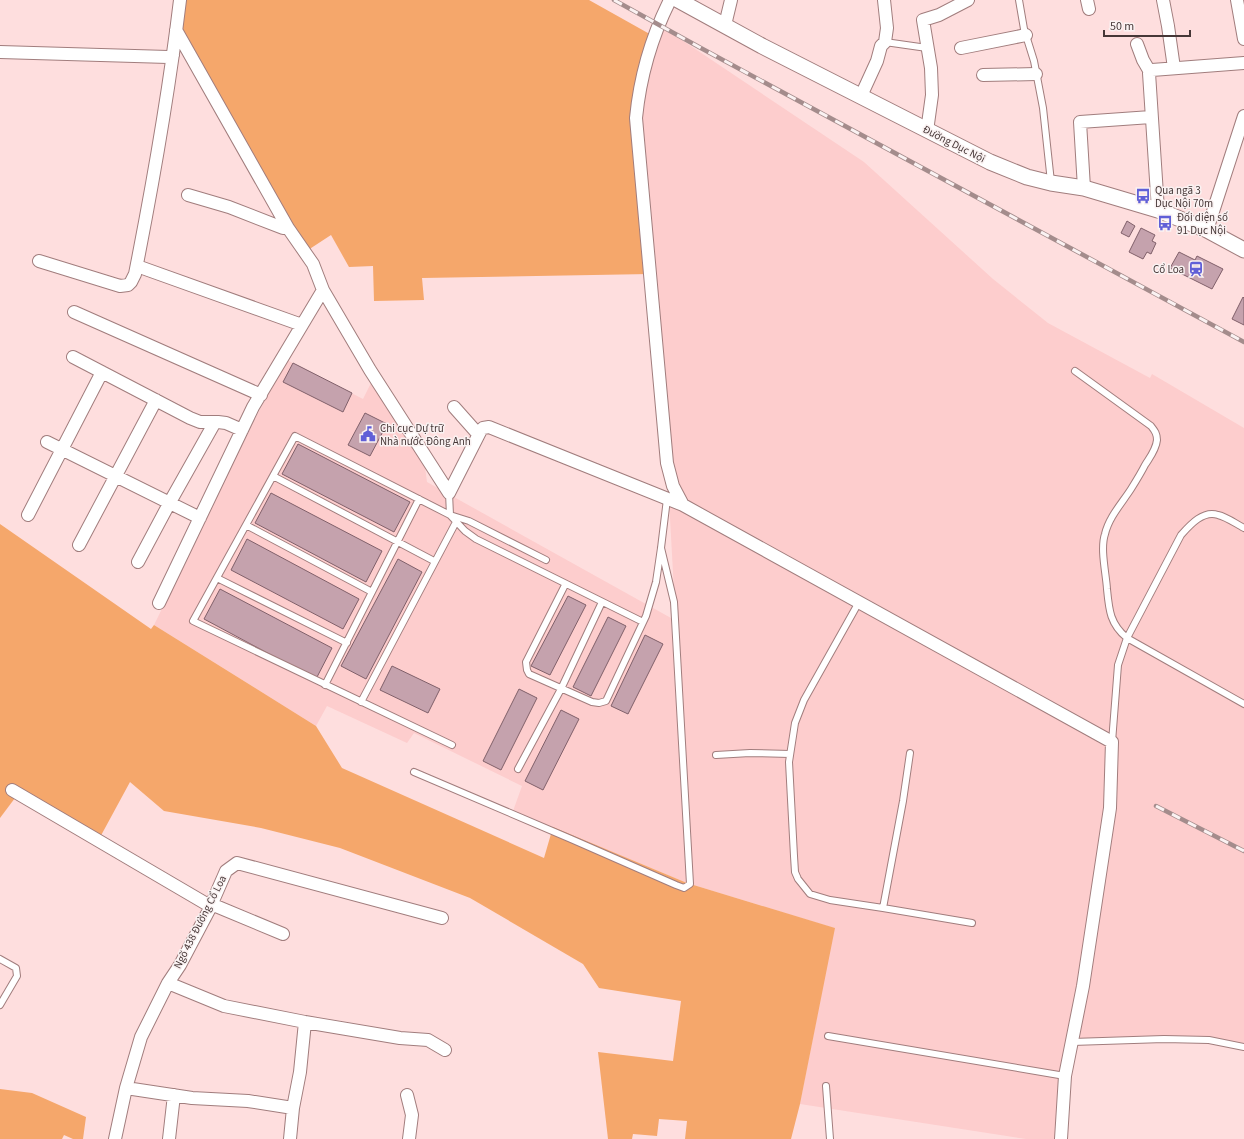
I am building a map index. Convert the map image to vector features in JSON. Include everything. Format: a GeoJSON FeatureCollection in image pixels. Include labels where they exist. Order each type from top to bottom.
{"type":"FeatureCollection","features":[{"type":"Feature","properties":{"kind":"street"},"geometry":{"type":"LineString","coordinates":[[39,261],[124,286],[132,282],[137,266],[157,160],[180,0]]}},
{"type":"Feature","properties":{"kind":"street"},"geometry":{"type":"LineString","coordinates":[[670,0],[658,24],[638,94],[636,118],[667,463],[673,486],[683,505]]}},
{"type":"Feature","properties":{"kind":"street","name":"Đường Dục Nội"},"geometry":{"type":"LineString","coordinates":[[678,0],[990,162],[1051,183],[1084,188],[1158,210],[1207,230],[1244,250]]}},
{"type":"Feature","properties":{"kind":"street"},"geometry":{"type":"LineString","coordinates":[[725,25],[731,0]]}},
{"type":"Feature","properties":{"kind":"street"},"geometry":{"type":"LineString","coordinates":[[861,96],[877,61],[881,46],[885,42],[887,28],[884,0]]}},
{"type":"Feature","properties":{"kind":"street"},"geometry":{"type":"LineString","coordinates":[[927,130],[932,95],[932,68],[927,48],[923,20],[939,15],[968,0]]}},
{"type":"Feature","properties":{"kind":"street"},"geometry":{"type":"LineString","coordinates":[[1163,0],[1174,68]]}},
{"type":"Feature","properties":{"kind":"street"},"geometry":{"type":"LineString","coordinates":[[1237,0],[1243,21],[1244,39]]}},
{"type":"Feature","properties":{"kind":"street"},"geometry":{"type":"LineString","coordinates":[[176,30],[288,228],[313,264],[323,290],[370,370],[449,493]]}},
{"type":"Feature","properties":{"kind":"street"},"geometry":{"type":"LineString","coordinates":[[961,48],[1026,36]]}},
{"type":"Feature","properties":{"kind":"street"},"geometry":{"type":"LineString","coordinates":[[1137,44],[1143,60],[1150,72]]}},
{"type":"Feature","properties":{"kind":"street"},"geometry":{"type":"LineString","coordinates":[[0,52],[168,57],[173,55]]}},
{"type":"Feature","properties":{"kind":"street"},"geometry":{"type":"LineString","coordinates":[[1158,210],[1148,75],[1152,70],[1244,63]]}},
{"type":"Feature","properties":{"kind":"street"},"geometry":{"type":"LineString","coordinates":[[983,75],[1036,74]]}},
{"type":"Feature","properties":{"kind":"street"},"geometry":{"type":"LineString","coordinates":[[1207,230],[1244,116]]}},
{"type":"Feature","properties":{"kind":"street"},"geometry":{"type":"LineString","coordinates":[[1084,188],[1080,122],[1151,117]]}},
{"type":"Feature","properties":{"kind":"street"},"geometry":{"type":"LineString","coordinates":[[188,195],[229,207],[283,228],[288,228]]}},
{"type":"Feature","properties":{"kind":"street"},"geometry":{"type":"LineString","coordinates":[[137,266],[302,325]]}},
{"type":"Feature","properties":{"kind":"street"},"geometry":{"type":"LineString","coordinates":[[159,603],[242,430],[323,290]]}},
{"type":"Feature","properties":{"kind":"street"},"geometry":{"type":"LineString","coordinates":[[74,312],[261,395]]}},
{"type":"Feature","properties":{"kind":"street"},"geometry":{"type":"LineString","coordinates":[[73,357],[200,422],[226,424],[242,430]]}},
{"type":"Feature","properties":{"kind":"street"},"geometry":{"type":"LineString","coordinates":[[28,515],[102,372]]}},
{"type":"Feature","properties":{"kind":"street"},"geometry":{"type":"LineString","coordinates":[[79,545],[156,400]]}},
{"type":"Feature","properties":{"kind":"street"},"geometry":{"type":"LineString","coordinates":[[454,407],[478,434]]}},
{"type":"Feature","properties":{"kind":"street"},"geometry":{"type":"LineString","coordinates":[[138,562],[215,422]]}},
{"type":"Feature","properties":{"kind":"street"},"geometry":{"type":"LineString","coordinates":[[449,493],[478,434],[483,428],[489,427],[683,505],[1112,742],[1110,808],[1083,986],[1065,1076],[1061,1139]]}},
{"type":"Feature","properties":{"kind":"street"},"geometry":{"type":"LineString","coordinates":[[47,442],[200,518]]}},
{"type":"Feature","properties":{"kind":"street"},"geometry":{"type":"LineString","coordinates":[[12,790],[211,905],[284,934]]}},
{"type":"Feature","properties":{"kind":"street","name":"Ngõ 438 Đường Cổ Loa"},"geometry":{"type":"LineString","coordinates":[[115,1139],[126,1088],[141,1037],[168,983],[180,965],[211,905],[226,871],[237,863],[442,918]]}},
{"type":"Feature","properties":{"kind":"street"},"geometry":{"type":"LineString","coordinates":[[168,983],[224,1006],[305,1022],[400,1038],[428,1040],[445,1050]]}},
{"type":"Feature","properties":{"kind":"street"},"geometry":{"type":"LineString","coordinates":[[290,1139],[293,1108],[300,1072],[305,1022]]}},
{"type":"Feature","properties":{"kind":"street"},"geometry":{"type":"LineString","coordinates":[[126,1088],[192,1098],[248,1101],[293,1108]]}},
{"type":"Feature","properties":{"kind":"street"},"geometry":{"type":"LineString","coordinates":[[169,1139],[174,1095]]}},
{"type":"Feature","properties":{"kind":"street"},"geometry":{"type":"LineString","coordinates":[[406,1095],[412,1115],[409,1139]]}},
{"type":"Feature","properties":{"kind":"lane"},"geometry":{"type":"LineString","coordinates":[[1019,0],[1026,36],[1034,61],[1043,108],[1051,183]]}},
{"type":"Feature","properties":{"kind":"lane"},"geometry":{"type":"LineString","coordinates":[[885,42],[927,48]]}},
{"type":"Feature","properties":{"kind":"lane"},"geometry":{"type":"LineString","coordinates":[[1075,371],[1151,426],[1156,432],[1157,440],[1154,450],[1132,488],[1111,519],[1104,534],[1103,547],[1111,616],[1119,632],[1127,638],[1244,704]]}},
{"type":"Feature","properties":{"kind":"lane"},"geometry":{"type":"LineString","coordinates":[[452,745],[193,621],[295,436],[419,499],[450,514],[469,521],[546,560]]}},
{"type":"Feature","properties":{"kind":"lane"},"geometry":{"type":"LineString","coordinates":[[273,476],[434,561]]}},
{"type":"Feature","properties":{"kind":"lane"},"geometry":{"type":"LineString","coordinates":[[449,493],[450,514],[456,522],[476,540],[643,622]]}},
{"type":"Feature","properties":{"kind":"lane"},"geometry":{"type":"LineString","coordinates":[[325,685],[419,499]]}},
{"type":"Feature","properties":{"kind":"lane"},"geometry":{"type":"LineString","coordinates":[[566,585],[526,662],[527,670],[529,674],[592,702],[599,703],[606,701],[643,622],[656,582],[662,548],[667,499]]}},
{"type":"Feature","properties":{"kind":"lane"},"geometry":{"type":"LineString","coordinates":[[1112,742],[1118,665],[1127,638],[1181,535],[1194,521],[1203,516],[1213,514],[1244,528]]}},
{"type":"Feature","properties":{"kind":"lane"},"geometry":{"type":"LineString","coordinates":[[361,702],[434,561],[456,522]]}},
{"type":"Feature","properties":{"kind":"lane"},"geometry":{"type":"LineString","coordinates":[[246,525],[372,592]]}},
{"type":"Feature","properties":{"kind":"lane"},"geometry":{"type":"LineString","coordinates":[[414,772],[676,885],[684,888],[690,884],[674,602],[662,548]]}},
{"type":"Feature","properties":{"kind":"lane"},"geometry":{"type":"LineString","coordinates":[[217,578],[346,643]]}},
{"type":"Feature","properties":{"kind":"lane"},"geometry":{"type":"LineString","coordinates":[[518,769],[561,689],[602,602]]}},
{"type":"Feature","properties":{"kind":"lane"},"geometry":{"type":"LineString","coordinates":[[859,602],[804,700],[795,723],[789,762],[794,856],[798,879],[810,894],[830,900],[972,923]]}},
{"type":"Feature","properties":{"kind":"lane"},"geometry":{"type":"LineString","coordinates":[[716,755],[750,753],[790,754]]}},
{"type":"Feature","properties":{"kind":"lane"},"geometry":{"type":"LineString","coordinates":[[883,908],[902,808],[910,753]]}},
{"type":"Feature","properties":{"kind":"lane"},"geometry":{"type":"LineString","coordinates":[[0,959],[16,968],[17,976],[0,1005]]}},
{"type":"Feature","properties":{"kind":"lane"},"geometry":{"type":"LineString","coordinates":[[828,1036],[1065,1076]]}},
{"type":"Feature","properties":{"kind":"lane"},"geometry":{"type":"LineString","coordinates":[[1072,1042],[1164,1039],[1210,1040],[1244,1046]]}},
{"type":"Feature","properties":{"kind":"lane"},"geometry":{"type":"LineString","coordinates":[[826,1086],[830,1139]]}},
{"type":"Feature","properties":{"kind":"shaded area"},"geometry":{"type":"Polygon","coordinates":[[[180,0],[589,0],[655,37],[638,94],[650,274],[422,278],[424,300],[374,301],[373,266],[349,267],[331,235],[305,252],[176,30],[180,0]]]}},
{"type":"Feature","properties":{"kind":"shaded area"},"geometry":{"type":"Polygon","coordinates":[[[658,24],[864,162],[993,279],[1048,323],[1150,378],[1152,374],[1244,428],[1244,1048],[1209,1040],[1072,1042],[1061,1139],[1026,1139],[800,1104],[834,928],[690,884],[667,463],[636,118],[658,24]]]}},
{"type":"Feature","properties":{"kind":"shaded area"},"geometry":{"type":"Polygon","coordinates":[[[287,360],[363,399],[372,381],[425,467],[427,482],[671,618],[687,883],[513,811],[522,786],[414,733],[407,743],[327,706],[316,726],[154,625],[257,415],[287,360]]]}},
{"type":"Feature","properties":{"kind":"shaded area"},"geometry":{"type":"Polygon","coordinates":[[[0,524],[151,629],[154,625],[316,726],[342,768],[544,858],[553,827],[687,883],[835,928],[800,1104],[791,1139],[685,1139],[687,1121],[659,1119],[657,1136],[633,1134],[632,1139],[608,1139],[598,1052],[673,1061],[681,1001],[599,988],[583,964],[470,898],[340,848],[261,828],[164,811],[130,782],[98,841],[18,794],[0,818],[0,524]]]}},
{"type":"Feature","properties":{"kind":"shaded area"},"geometry":{"type":"Polygon","coordinates":[[[0,1089],[32,1093],[86,1117],[83,1139],[73,1139],[64,1135],[62,1139],[0,1139],[0,1089]]]}},
{"type":"Feature","properties":{"kind":"building"},"geometry":{"type":"Polygon","coordinates":[[[1127,221],[1135,226],[1129,237],[1121,233],[1127,221]]]}},
{"type":"Feature","properties":{"kind":"building"},"geometry":{"type":"Polygon","coordinates":[[[1141,228],[1155,235],[1152,241],[1156,243],[1151,254],[1147,252],[1143,259],[1129,252],[1141,228]]]}},
{"type":"Feature","properties":{"kind":"building"},"geometry":{"type":"Polygon","coordinates":[[[1179,252],[1195,260],[1197,256],[1223,269],[1212,289],[1170,268],[1179,252]]]}},
{"type":"Feature","properties":{"kind":"building"},"geometry":{"type":"Polygon","coordinates":[[[1243,297],[1244,298],[1244,325],[1232,319],[1243,297]]]}},
{"type":"Feature","properties":{"kind":"building"},"geometry":{"type":"Polygon","coordinates":[[[293,363],[352,393],[343,412],[283,382],[293,363]]]}},
{"type":"Feature","properties":{"kind":"building","name":"Chi cục Dự trữ Nhà nước Đông Anh"},"geometry":{"type":"Polygon","coordinates":[[[365,413],[387,424],[370,456],[348,445],[365,413]]]}},
{"type":"Feature","properties":{"kind":"building"},"geometry":{"type":"Polygon","coordinates":[[[298,444],[410,502],[394,532],[282,474],[298,444]]]}},
{"type":"Feature","properties":{"kind":"building"},"geometry":{"type":"Polygon","coordinates":[[[271,493],[382,551],[366,582],[255,523],[271,493]]]}},
{"type":"Feature","properties":{"kind":"building"},"geometry":{"type":"Polygon","coordinates":[[[247,539],[359,599],[343,629],[231,570],[247,539]]]}},
{"type":"Feature","properties":{"kind":"building"},"geometry":{"type":"Polygon","coordinates":[[[398,559],[422,572],[366,679],[341,666],[398,559]]]}},
{"type":"Feature","properties":{"kind":"building"},"geometry":{"type":"Polygon","coordinates":[[[220,589],[332,648],[316,679],[204,619],[220,589]]]}},
{"type":"Feature","properties":{"kind":"building"},"geometry":{"type":"Polygon","coordinates":[[[568,596],[586,605],[550,675],[531,666],[568,596]]]}},
{"type":"Feature","properties":{"kind":"building"},"geometry":{"type":"Polygon","coordinates":[[[608,617],[626,626],[591,696],[573,687],[608,617]]]}},
{"type":"Feature","properties":{"kind":"building"},"geometry":{"type":"Polygon","coordinates":[[[645,635],[663,644],[628,714],[611,706],[645,635]]]}},
{"type":"Feature","properties":{"kind":"building"},"geometry":{"type":"Polygon","coordinates":[[[392,666],[440,689],[428,713],[380,690],[392,666]]]}},
{"type":"Feature","properties":{"kind":"building"},"geometry":{"type":"Polygon","coordinates":[[[519,689],[537,698],[501,770],[483,761],[519,689]]]}},
{"type":"Feature","properties":{"kind":"building"},"geometry":{"type":"Polygon","coordinates":[[[561,710],[579,719],[543,790],[525,781],[561,710]]]}},
{"type":"Feature","properties":{"kind":"railway"},"geometry":{"type":"LineString","coordinates":[[614,0],[1244,342]]}},
{"type":"Feature","properties":{"kind":"railway"},"geometry":{"type":"LineString","coordinates":[[1156,806],[1244,851]]}},
{"type":"Feature","properties":{"kind":"place","name":"Qua ngã 3 Dục Nội 70m"},"geometry":{"type":"Point","coordinates":[1143,196]}},
{"type":"Feature","properties":{"kind":"place","name":"Đối diện số 91 Dục Nội"},"geometry":{"type":"Point","coordinates":[1165,223]}},
{"type":"Feature","properties":{"kind":"place","name":"Cổ Loa"},"geometry":{"type":"Point","coordinates":[1196,269]}},
{"type":"Feature","properties":{"kind":"place","name":"Chi cục Dự trữ Nhà nước Đông Anh"},"geometry":{"type":"Point","coordinates":[368,434]}}]}
